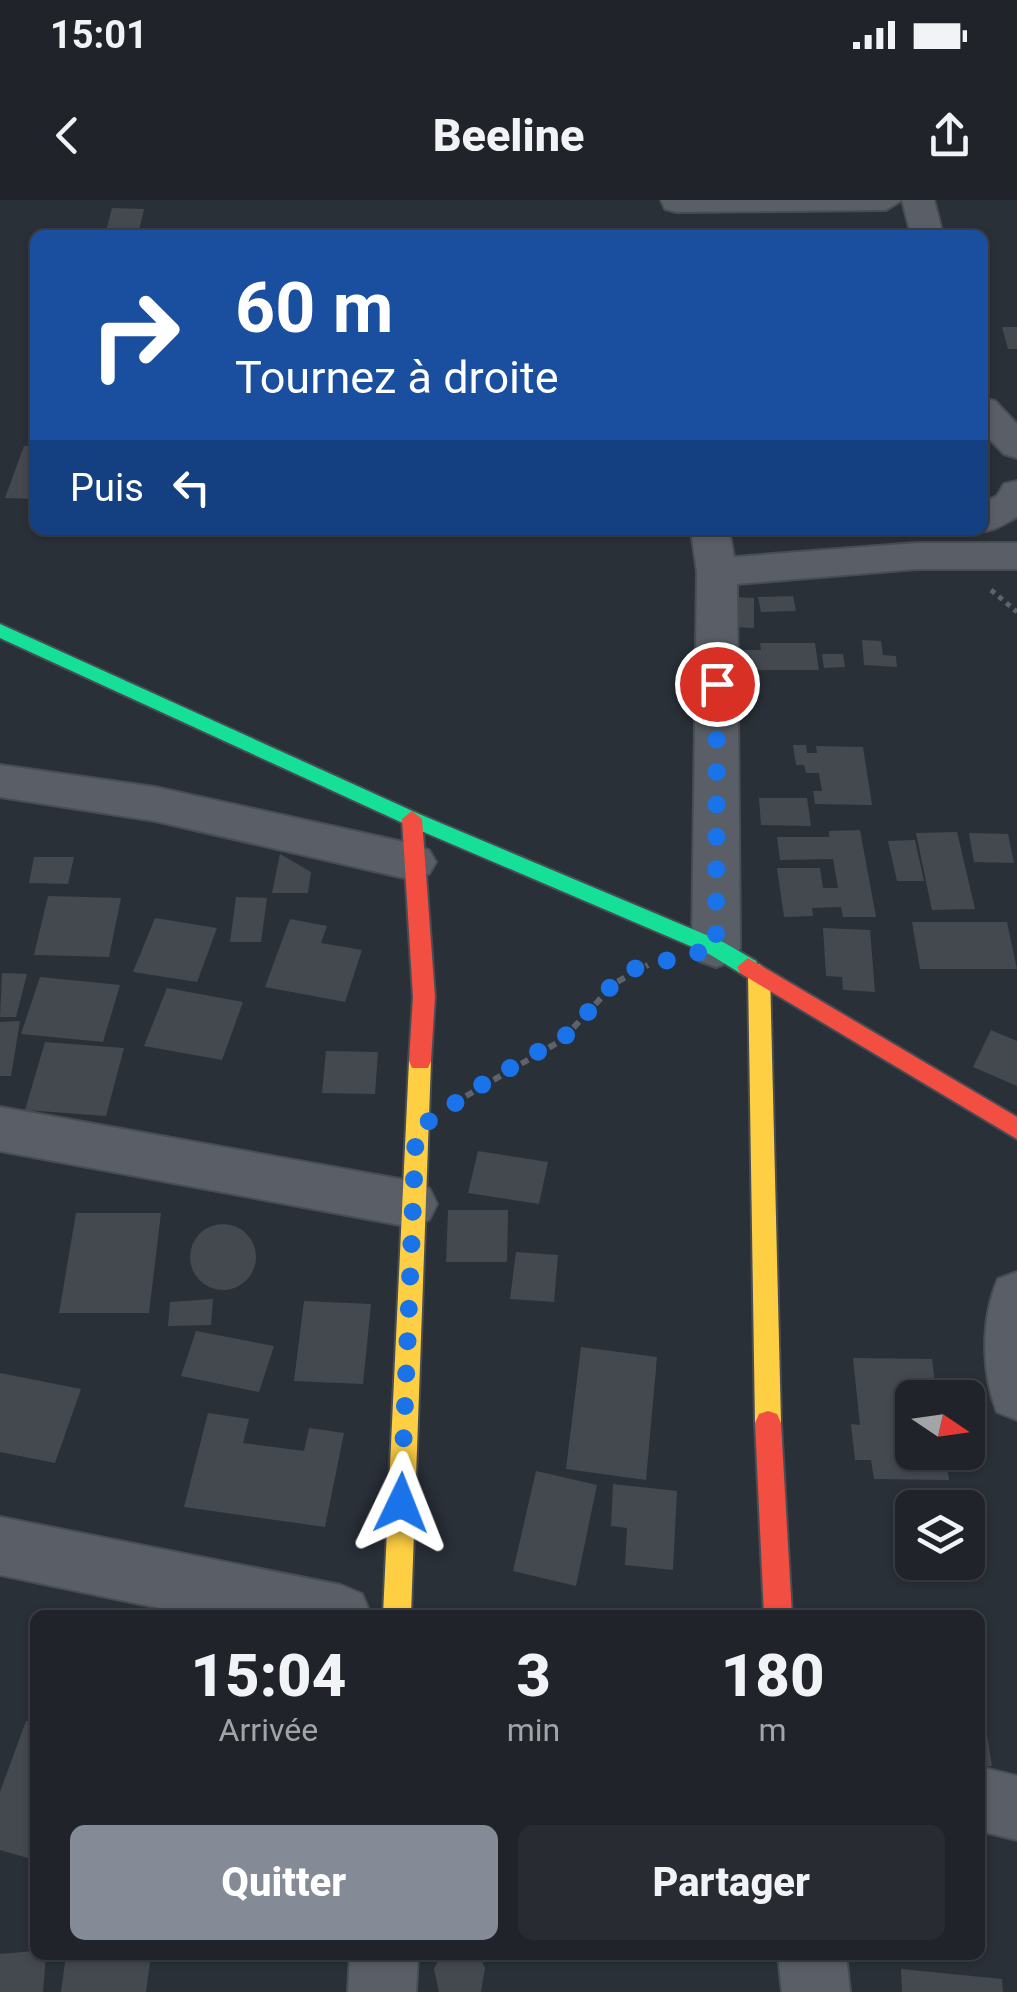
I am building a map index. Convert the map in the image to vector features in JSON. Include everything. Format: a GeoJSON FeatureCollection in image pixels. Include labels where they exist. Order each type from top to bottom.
{"type":"FeatureCollection","features":[{"type":"Feature","properties":{"kind":"street"},"geometry":{"type":"LineString","coordinates":[[677,212],[886,200]]}},
{"type":"Feature","properties":{"kind":"street"},"geometry":{"type":"LineString","coordinates":[[918,200],[926,230]]}},
{"type":"Feature","properties":{"kind":"street"},"geometry":{"type":"LineString","coordinates":[[988,415],[1017,446]]}},
{"type":"Feature","properties":{"kind":"street"},"geometry":{"type":"LineString","coordinates":[[988,517],[1011,504],[1017,493]]}},
{"type":"Feature","properties":{"kind":"street"},"geometry":{"type":"LineString","coordinates":[[711,535],[717,572],[716,948]]}},
{"type":"Feature","properties":{"kind":"street"},"geometry":{"type":"LineString","coordinates":[[916,556],[955,535]]}},
{"type":"Feature","properties":{"kind":"street"},"geometry":{"type":"LineString","coordinates":[[717,572],[916,556],[1017,556]]}},
{"type":"Feature","properties":{"kind":"street"},"geometry":{"type":"LineString","coordinates":[[0,630],[413,840],[716,948],[1017,1129]]}},
{"type":"Feature","properties":{"kind":"street"},"geometry":{"type":"LineString","coordinates":[[0,781],[413,840]]}},
{"type":"Feature","properties":{"kind":"street"},"geometry":{"type":"LineString","coordinates":[[397,1610],[411,1204],[424,996],[413,840]]}},
{"type":"Feature","properties":{"kind":"street"},"geometry":{"type":"LineString","coordinates":[[758,973],[766,1387],[778,1610]]}},
{"type":"Feature","properties":{"kind":"street"},"geometry":{"type":"LineString","coordinates":[[0,1129],[411,1204]]}},
{"type":"Feature","properties":{"kind":"street"},"geometry":{"type":"LineString","coordinates":[[1017,1297],[1012,1327],[1017,1393]]}},
{"type":"Feature","properties":{"kind":"street"},"geometry":{"type":"LineString","coordinates":[[0,1546],[316,1610]]}},
{"type":"Feature","properties":{"kind":"street"},"geometry":{"type":"LineString","coordinates":[[985,1800],[1017,1808]]}},
{"type":"Feature","properties":{"kind":"street"},"geometry":{"type":"LineString","coordinates":[[382,1992],[384,1960]]}},
{"type":"Feature","properties":{"kind":"street"},"geometry":{"type":"LineString","coordinates":[[813,1960],[816,1992]]}},
{"type":"Feature","properties":{"kind":"path"},"geometry":{"type":"LineString","coordinates":[[416,1130],[483,1084],[570,1033],[607,990],[633,969],[716,948]]}},
{"type":"Feature","properties":{"kind":"building"},"geometry":{"type":"Polygon","coordinates":[[[112,208],[144,209],[139,230],[106,230],[112,208]]]}},
{"type":"Feature","properties":{"kind":"building"},"geometry":{"type":"Polygon","coordinates":[[[1002,327],[1017,327],[1017,349],[1008,349],[1002,327]]]}},
{"type":"Feature","properties":{"kind":"building"},"geometry":{"type":"Polygon","coordinates":[[[24,446],[30,446],[30,499],[5,498],[24,446]]]}},
{"type":"Feature","properties":{"kind":"building"},"geometry":{"type":"Polygon","coordinates":[[[793,596],[796,611],[761,612],[758,597],[793,596]]]}},
{"type":"Feature","properties":{"kind":"building"},"geometry":{"type":"Polygon","coordinates":[[[732,597],[754,598],[754,628],[732,627],[732,597]]]}},
{"type":"Feature","properties":{"kind":"building"},"geometry":{"type":"Polygon","coordinates":[[[862,640],[881,641],[883,655],[896,656],[897,667],[864,665],[862,640]]]}},
{"type":"Feature","properties":{"kind":"building"},"geometry":{"type":"Polygon","coordinates":[[[760,643],[815,643],[819,670],[739,670],[737,650],[761,650],[760,643]]]}},
{"type":"Feature","properties":{"kind":"building"},"geometry":{"type":"Polygon","coordinates":[[[822,654],[843,654],[845,667],[824,668],[822,654]]]}},
{"type":"Feature","properties":{"kind":"building"},"geometry":{"type":"Polygon","coordinates":[[[793,745],[806,745],[807,753],[817,753],[816,746],[863,747],[872,805],[815,804],[813,791],[822,791],[819,773],[806,773],[804,765],[796,765],[793,745]]]}},
{"type":"Feature","properties":{"kind":"building"},"geometry":{"type":"Polygon","coordinates":[[[759,798],[807,798],[811,826],[761,825],[759,798]]]}},
{"type":"Feature","properties":{"kind":"building"},"geometry":{"type":"Polygon","coordinates":[[[860,830],[876,917],[843,917],[841,907],[812,908],[813,916],[784,917],[777,868],[820,868],[823,888],[838,888],[833,859],[780,860],[777,837],[829,837],[829,831],[860,830]]]}},
{"type":"Feature","properties":{"kind":"building"},"geometry":{"type":"Polygon","coordinates":[[[957,832],[975,909],[932,910],[916,833],[957,832]]]}},
{"type":"Feature","properties":{"kind":"building"},"geometry":{"type":"Polygon","coordinates":[[[969,833],[1008,834],[1014,863],[974,862],[969,833]]]}},
{"type":"Feature","properties":{"kind":"building"},"geometry":{"type":"Polygon","coordinates":[[[915,840],[924,881],[897,881],[888,841],[915,840]]]}},
{"type":"Feature","properties":{"kind":"building"},"geometry":{"type":"Polygon","coordinates":[[[280,854],[311,872],[308,893],[272,893],[280,854]]]}},
{"type":"Feature","properties":{"kind":"building"},"geometry":{"type":"Polygon","coordinates":[[[34,857],[74,857],[68,884],[29,883],[34,857]]]}},
{"type":"Feature","properties":{"kind":"building"},"geometry":{"type":"Polygon","coordinates":[[[48,896],[121,898],[109,957],[34,955],[48,896]]]}},
{"type":"Feature","properties":{"kind":"building"},"geometry":{"type":"Polygon","coordinates":[[[236,897],[267,898],[261,942],[230,942],[236,897]]]}},
{"type":"Feature","properties":{"kind":"building"},"geometry":{"type":"Polygon","coordinates":[[[155,918],[217,928],[197,982],[133,972],[155,918]]]}},
{"type":"Feature","properties":{"kind":"building"},"geometry":{"type":"Polygon","coordinates":[[[290,919],[327,926],[321,943],[362,950],[345,1002],[265,987],[290,919]]]}},
{"type":"Feature","properties":{"kind":"building"},"geometry":{"type":"Polygon","coordinates":[[[912,922],[1007,922],[1017,969],[920,969],[912,922]]]}},
{"type":"Feature","properties":{"kind":"building"},"geometry":{"type":"Polygon","coordinates":[[[823,928],[870,930],[875,992],[843,990],[842,977],[826,976],[823,928]]]}},
{"type":"Feature","properties":{"kind":"building"},"geometry":{"type":"Polygon","coordinates":[[[2,973],[27,974],[16,1017],[0,1017],[2,973]]]}},
{"type":"Feature","properties":{"kind":"building"},"geometry":{"type":"Polygon","coordinates":[[[40,977],[120,985],[103,1042],[21,1034],[40,977]]]}},
{"type":"Feature","properties":{"kind":"building"},"geometry":{"type":"Polygon","coordinates":[[[167,988],[243,1002],[222,1060],[144,1046],[167,988]]]}},
{"type":"Feature","properties":{"kind":"building"},"geometry":{"type":"Polygon","coordinates":[[[20,1021],[11,1076],[0,1076],[0,1022],[20,1021]]]}},
{"type":"Feature","properties":{"kind":"building"},"geometry":{"type":"Polygon","coordinates":[[[991,1030],[1017,1041],[1017,1086],[973,1067],[991,1030]]]}},
{"type":"Feature","properties":{"kind":"building"},"geometry":{"type":"Polygon","coordinates":[[[45,1042],[124,1048],[106,1116],[25,1110],[45,1042]]]}},
{"type":"Feature","properties":{"kind":"building"},"geometry":{"type":"Polygon","coordinates":[[[326,1051],[378,1052],[375,1094],[322,1093],[326,1051]]]}},
{"type":"Feature","properties":{"kind":"building"},"geometry":{"type":"Polygon","coordinates":[[[478,1151],[548,1162],[539,1204],[468,1193],[478,1151]]]}},
{"type":"Feature","properties":{"kind":"building"},"geometry":{"type":"Polygon","coordinates":[[[448,1210],[508,1210],[507,1262],[446,1262],[448,1210]]]}},
{"type":"Feature","properties":{"kind":"building"},"geometry":{"type":"Polygon","coordinates":[[[76,1213],[161,1213],[149,1313],[59,1313],[76,1213]]]}},
{"type":"Feature","properties":{"kind":"building"},"geometry":{"type":"Polygon","coordinates":[[[223,1224],[246,1234],[256,1257],[246,1280],[223,1290],[200,1280],[190,1257],[200,1234],[223,1224]]]}},
{"type":"Feature","properties":{"kind":"building"},"geometry":{"type":"Polygon","coordinates":[[[516,1252],[558,1255],[554,1302],[510,1299],[516,1252]]]}},
{"type":"Feature","properties":{"kind":"building"},"geometry":{"type":"Polygon","coordinates":[[[213,1299],[211,1325],[168,1326],[170,1302],[213,1299]]]}},
{"type":"Feature","properties":{"kind":"building"},"geometry":{"type":"Polygon","coordinates":[[[304,1301],[371,1304],[363,1384],[294,1381],[304,1301]]]}},
{"type":"Feature","properties":{"kind":"building"},"geometry":{"type":"Polygon","coordinates":[[[196,1331],[274,1346],[259,1392],[181,1376],[196,1331]]]}},
{"type":"Feature","properties":{"kind":"building"},"geometry":{"type":"Polygon","coordinates":[[[581,1347],[657,1357],[646,1480],[566,1469],[581,1347]]]}},
{"type":"Feature","properties":{"kind":"building"},"geometry":{"type":"Polygon","coordinates":[[[853,1358],[932,1359],[935,1380],[895,1380],[895,1470],[948,1470],[949,1480],[874,1479],[871,1460],[855,1460],[851,1424],[860,1425],[853,1358]]]}},
{"type":"Feature","properties":{"kind":"building"},"geometry":{"type":"Polygon","coordinates":[[[0,1373],[81,1389],[55,1463],[0,1452],[0,1373]]]}},
{"type":"Feature","properties":{"kind":"building"},"geometry":{"type":"Polygon","coordinates":[[[208,1413],[249,1419],[243,1443],[304,1451],[309,1428],[344,1433],[325,1527],[184,1507],[208,1413]]]}},
{"type":"Feature","properties":{"kind":"building"},"geometry":{"type":"Polygon","coordinates":[[[536,1471],[597,1485],[576,1586],[513,1571],[536,1471]]]}},
{"type":"Feature","properties":{"kind":"building"},"geometry":{"type":"Polygon","coordinates":[[[613,1484],[677,1491],[673,1570],[625,1565],[627,1528],[611,1526],[613,1484]]]}},
{"type":"Feature","properties":{"kind":"building"},"geometry":{"type":"Polygon","coordinates":[[[26,1721],[30,1722],[30,1859],[0,1850],[0,1792],[26,1721]]]}},
{"type":"Feature","properties":{"kind":"building"},"geometry":{"type":"Polygon","coordinates":[[[985,1723],[992,1766],[985,1766],[985,1723]]]}},
{"type":"Feature","properties":{"kind":"building"},"geometry":{"type":"Polygon","coordinates":[[[30,1951],[30,1960],[46,1960],[43,1992],[0,1992],[0,1954],[30,1951]]]}},
{"type":"Feature","properties":{"kind":"building"},"geometry":{"type":"Polygon","coordinates":[[[65,1960],[150,1960],[146,1992],[61,1992],[65,1960]]]}},
{"type":"Feature","properties":{"kind":"building"},"geometry":{"type":"Polygon","coordinates":[[[438,1960],[481,1960],[485,1968],[481,1992],[439,1992],[434,1969],[438,1960]]]}},
{"type":"Feature","properties":{"kind":"building"},"geometry":{"type":"Polygon","coordinates":[[[901,1969],[1002,1979],[1003,1992],[902,1992],[901,1969]]]}},
{"type":"Feature","properties":{"kind":"traffic: fast"},"geometry":{"type":"LineString","coordinates":[[0,630],[412,819],[716,948],[748,967]]}},
{"type":"Feature","properties":{"kind":"traffic: slow"},"geometry":{"type":"LineString","coordinates":[[759,973],[768,1423]]}},
{"type":"Feature","properties":{"kind":"traffic: slow"},"geometry":{"type":"LineString","coordinates":[[397,1610],[420,1061]]}},
{"type":"Feature","properties":{"kind":"traffic: jam"},"geometry":{"type":"LineString","coordinates":[[412,819],[424,997],[420,1061]]}},
{"type":"Feature","properties":{"kind":"traffic: jam"},"geometry":{"type":"LineString","coordinates":[[748,967],[1017,1129]]}},
{"type":"Feature","properties":{"kind":"traffic: jam"},"geometry":{"type":"LineString","coordinates":[[768,1423],[778,1610]]}},
{"type":"Feature","properties":{"kind":"route"},"geometry":{"type":"LineString","coordinates":[[401,1503],[416,1130],[483,1084],[570,1033],[607,990],[633,969],[716,948],[717,684]]}}]}
